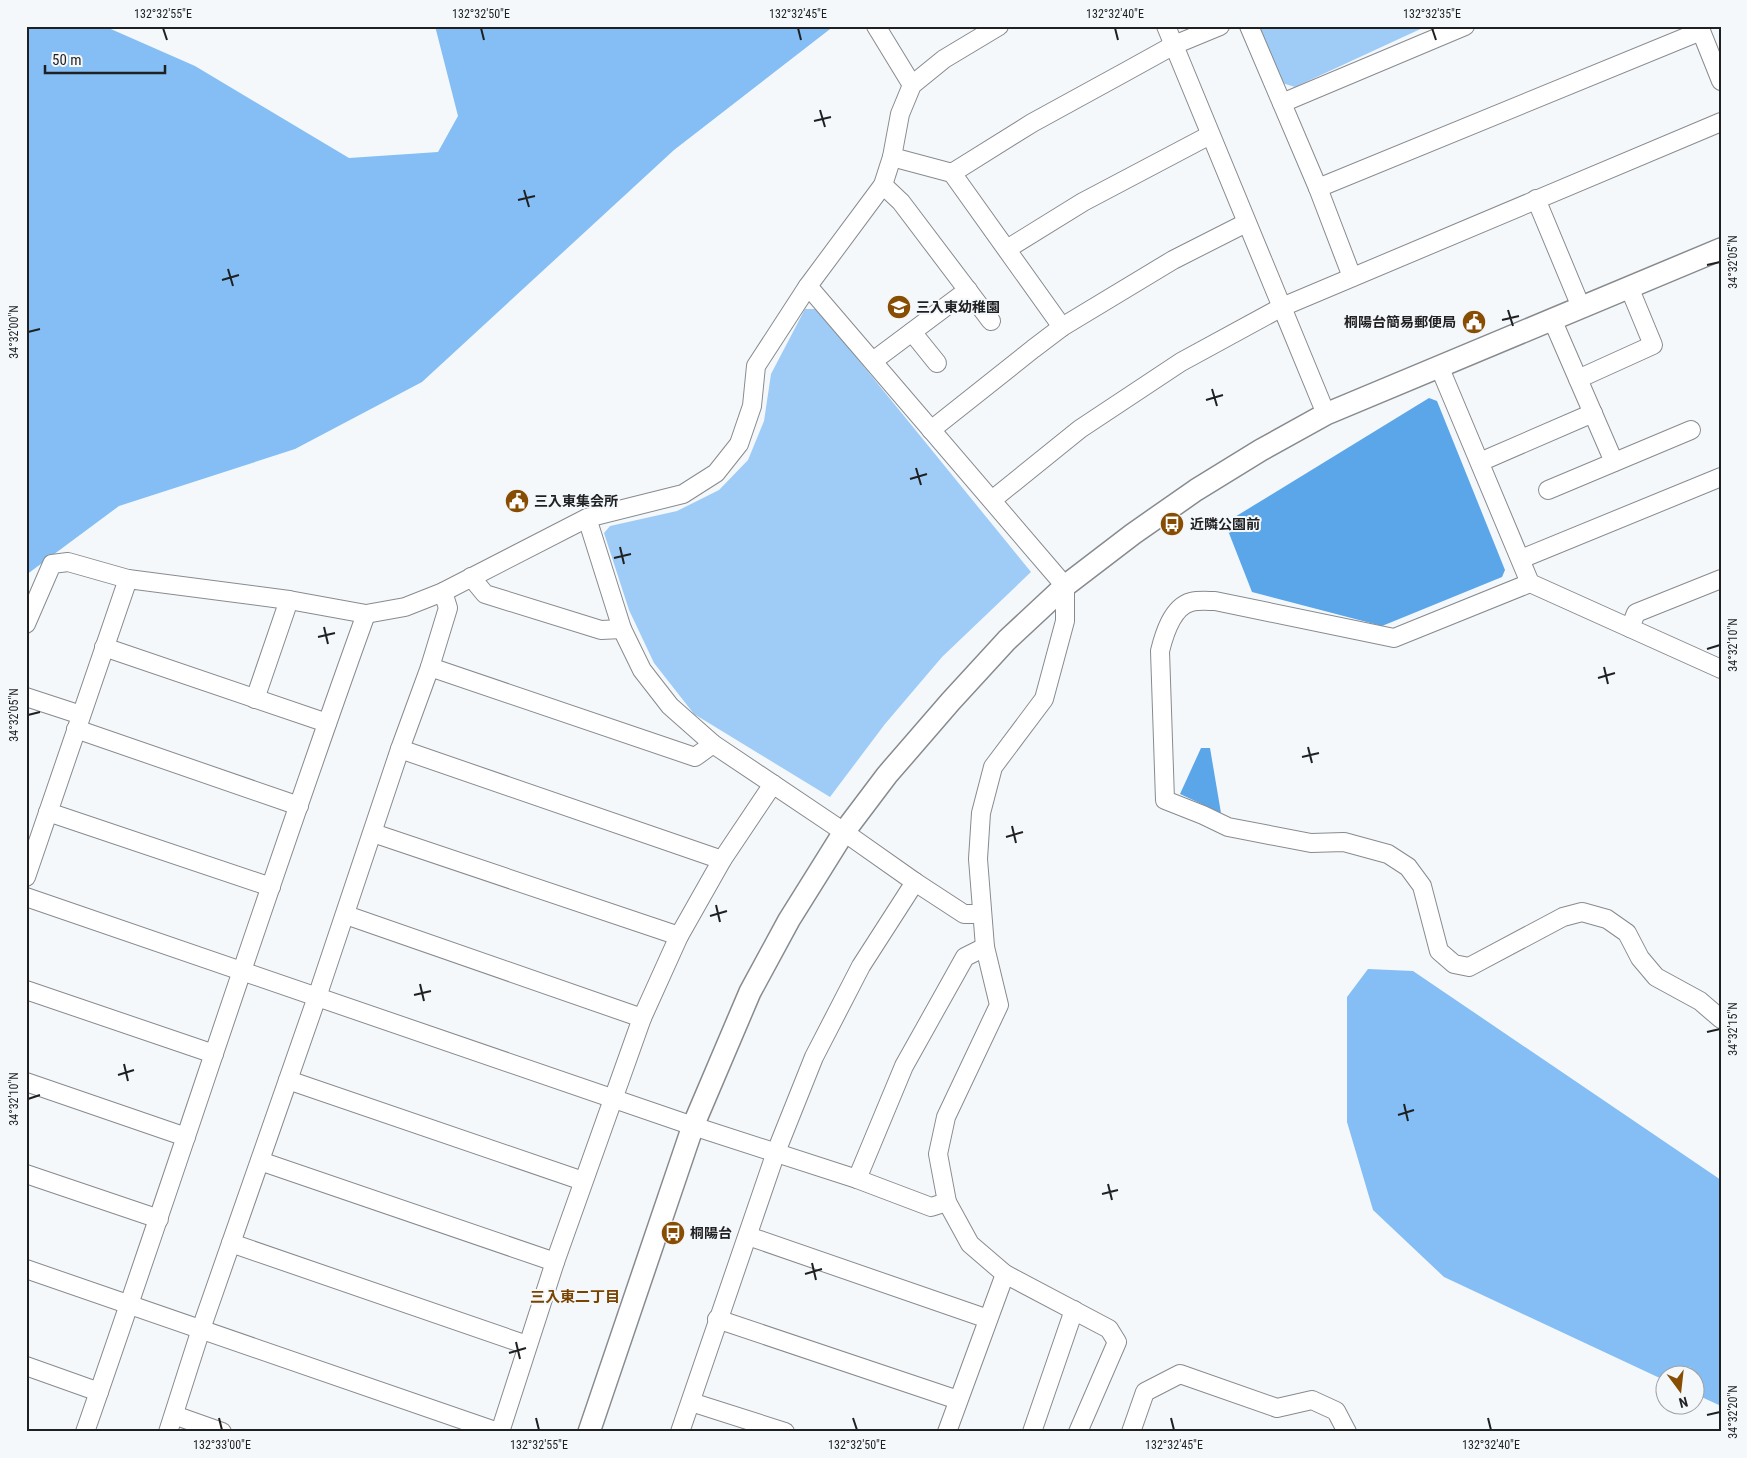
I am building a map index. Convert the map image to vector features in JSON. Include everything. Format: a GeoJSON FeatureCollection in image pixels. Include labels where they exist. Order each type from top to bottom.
{"type":"FeatureCollection","features":[{"type":"Feature","properties":{"kind":"street"},"geometry":{"type":"LineString","coordinates":[[876,26],[912,85]]}},
{"type":"Feature","properties":{"kind":"street"},"geometry":{"type":"LineString","coordinates":[[26,624],[52,564],[68,562],[128,578],[289,600],[366,614],[405,607],[443,592],[588,518],[682,494],[716,473],[739,444],[752,406],[756,366],[808,286],[883,185],[892,157],[900,114],[912,85],[944,59],[1000,26]]}},
{"type":"Feature","properties":{"kind":"street"},"geometry":{"type":"LineString","coordinates":[[1166,26],[1326,414]]}},
{"type":"Feature","properties":{"kind":"street"},"geometry":{"type":"LineString","coordinates":[[952,173],[1032,123],[1174,45],[1220,26]]}},
{"type":"Feature","properties":{"kind":"street"},"geometry":{"type":"LineString","coordinates":[[1249,26],[1318,188],[1352,277]]}},
{"type":"Feature","properties":{"kind":"street"},"geometry":{"type":"LineString","coordinates":[[1282,103],[1465,26]]}},
{"type":"Feature","properties":{"kind":"street"},"geometry":{"type":"LineString","coordinates":[[1318,188],[1700,29],[1721,81]]}},
{"type":"Feature","properties":{"kind":"street"},"geometry":{"type":"LineString","coordinates":[[992,500],[1080,429],[1181,362],[1282,307],[1721,122]]}},
{"type":"Feature","properties":{"kind":"street"},"geometry":{"type":"LineString","coordinates":[[1006,249],[1083,202],[1210,135]]}},
{"type":"Feature","properties":{"kind":"street"},"geometry":{"type":"LineString","coordinates":[[892,157],[952,173],[1062,328]]}},
{"type":"Feature","properties":{"kind":"street"},"geometry":{"type":"LineString","coordinates":[[883,185],[901,202],[991,321]]}},
{"type":"Feature","properties":{"kind":"street"},"geometry":{"type":"LineString","coordinates":[[1536,200],[1580,307]]}},
{"type":"Feature","properties":{"kind":"street"},"geometry":{"type":"LineString","coordinates":[[932,430],[1062,328],[1172,260],[1246,222]]}},
{"type":"Feature","properties":{"kind":"street"},"geometry":{"type":"LineString","coordinates":[[589,1432],[693,1126],[750,992],[789,920],[844,832],[888,775],[951,701],[1007,640],[1065,586],[1133,534],[1196,490],[1261,450],[1326,414],[1721,249]]}},
{"type":"Feature","properties":{"kind":"street"},"geometry":{"type":"LineString","coordinates":[[808,286],[1065,586],[1065,621],[1044,699],[994,767],[981,813],[978,859],[985,947],[999,1005],[946,1116],[938,1154],[947,1202],[970,1244],[1005,1274],[1109,1329],[1117,1342],[1078,1432]]}},
{"type":"Feature","properties":{"kind":"street"},"geometry":{"type":"LineString","coordinates":[[1578,379],[1654,345],[1629,287]]}},
{"type":"Feature","properties":{"kind":"street"},"geometry":{"type":"LineString","coordinates":[[873,361],[968,290]]}},
{"type":"Feature","properties":{"kind":"street"},"geometry":{"type":"LineString","coordinates":[[1552,319],[1614,462]]}},
{"type":"Feature","properties":{"kind":"street"},"geometry":{"type":"LineString","coordinates":[[912,332],[937,363]]}},
{"type":"Feature","properties":{"kind":"street"},"geometry":{"type":"LineString","coordinates":[[1439,366],[1530,583],[1721,669]]}},
{"type":"Feature","properties":{"kind":"street"},"geometry":{"type":"LineString","coordinates":[[1480,462],[1593,413]]}},
{"type":"Feature","properties":{"kind":"street"},"geometry":{"type":"LineString","coordinates":[[1548,490],[1691,430]]}},
{"type":"Feature","properties":{"kind":"street"},"geometry":{"type":"LineString","coordinates":[[1520,560],[1721,477]]}},
{"type":"Feature","properties":{"kind":"street"},"geometry":{"type":"LineString","coordinates":[[588,518],[622,629],[642,670],[670,706],[713,744],[916,882],[964,914],[982,914]]}},
{"type":"Feature","properties":{"kind":"street"},"geometry":{"type":"LineString","coordinates":[[471,577],[485,594],[601,630],[622,629]]}},
{"type":"Feature","properties":{"kind":"street"},"geometry":{"type":"LineString","coordinates":[[26,876],[128,578]]}},
{"type":"Feature","properties":{"kind":"street"},"geometry":{"type":"LineString","coordinates":[[1630,628],[1636,613],[1721,579]]}},
{"type":"Feature","properties":{"kind":"street"},"geometry":{"type":"LineString","coordinates":[[1530,583],[1394,638],[1215,601],[1190,602],[1178,611],[1165,632],[1160,651],[1165,800],[1228,827],[1311,843],[1344,842],[1388,854],[1408,867],[1422,886],[1439,951],[1454,964],[1469,967],[1563,917],[1582,912],[1607,919],[1627,933],[1640,958],[1656,976],[1700,1001],[1721,1019]]}},
{"type":"Feature","properties":{"kind":"street"},"geometry":{"type":"LineString","coordinates":[[222,1432],[171,1424],[201,1329],[346,915],[400,749],[430,667],[448,608],[443,592]]}},
{"type":"Feature","properties":{"kind":"street"},"geometry":{"type":"LineString","coordinates":[[255,698],[289,600]]}},
{"type":"Feature","properties":{"kind":"street"},"geometry":{"type":"LineString","coordinates":[[85,1432],[159,1219],[242,970],[366,614]]}},
{"type":"Feature","properties":{"kind":"street"},"geometry":{"type":"LineString","coordinates":[[104,647],[327,723]]}},
{"type":"Feature","properties":{"kind":"street"},"geometry":{"type":"LineString","coordinates":[[430,667],[695,757],[713,744]]}},
{"type":"Feature","properties":{"kind":"street"},"geometry":{"type":"LineString","coordinates":[[26,697],[78,722],[299,806]]}},
{"type":"Feature","properties":{"kind":"street"},"geometry":{"type":"LineString","coordinates":[[400,749],[722,860]]}},
{"type":"Feature","properties":{"kind":"street"},"geometry":{"type":"LineString","coordinates":[[26,1269],[499,1432],[555,1262],[642,1018],[679,936],[722,860],[773,784]]}},
{"type":"Feature","properties":{"kind":"street"},"geometry":{"type":"LineString","coordinates":[[48,812],[271,887]]}},
{"type":"Feature","properties":{"kind":"street"},"geometry":{"type":"LineString","coordinates":[[372,833],[679,936]]}},
{"type":"Feature","properties":{"kind":"street"},"geometry":{"type":"LineString","coordinates":[[680,1432],[717,1319],[748,1236],[776,1152],[818,1049],[861,966],[916,882]]}},
{"type":"Feature","properties":{"kind":"street"},"geometry":{"type":"LineString","coordinates":[[26,897],[693,1126],[856,1179],[931,1207],[947,1202]]}},
{"type":"Feature","properties":{"kind":"street"},"geometry":{"type":"LineString","coordinates":[[346,915],[642,1018]]}},
{"type":"Feature","properties":{"kind":"street"},"geometry":{"type":"LineString","coordinates":[[856,1179],[904,1066],[965,957],[985,947]]}},
{"type":"Feature","properties":{"kind":"street"},"geometry":{"type":"LineString","coordinates":[[26,990],[214,1054]]}},
{"type":"Feature","properties":{"kind":"street"},"geometry":{"type":"LineString","coordinates":[[288,1080],[583,1181]]}},
{"type":"Feature","properties":{"kind":"street"},"geometry":{"type":"LineString","coordinates":[[26,1082],[186,1137]]}},
{"type":"Feature","properties":{"kind":"street"},"geometry":{"type":"LineString","coordinates":[[260,1160],[555,1262]]}},
{"type":"Feature","properties":{"kind":"street"},"geometry":{"type":"LineString","coordinates":[[26,1174],[159,1219]]}},
{"type":"Feature","properties":{"kind":"street"},"geometry":{"type":"LineString","coordinates":[[748,1236],[988,1319]]}},
{"type":"Feature","properties":{"kind":"street"},"geometry":{"type":"LineString","coordinates":[[231,1243],[527,1345]]}},
{"type":"Feature","properties":{"kind":"street"},"geometry":{"type":"LineString","coordinates":[[947,1432],[1005,1274]]}},
{"type":"Feature","properties":{"kind":"street"},"geometry":{"type":"LineString","coordinates":[[1032,1432],[1074,1310]]}},
{"type":"Feature","properties":{"kind":"street"},"geometry":{"type":"LineString","coordinates":[[717,1319],[958,1400]]}},
{"type":"Feature","properties":{"kind":"street"},"geometry":{"type":"LineString","coordinates":[[26,1366],[100,1392]]}},
{"type":"Feature","properties":{"kind":"street"},"geometry":{"type":"LineString","coordinates":[[1131,1432],[1145,1392],[1180,1374],[1277,1408],[1312,1400],[1336,1411],[1347,1432]]}},
{"type":"Feature","properties":{"kind":"street"},"geometry":{"type":"LineString","coordinates":[[691,1402],[777,1430]]}},
{"type":"Feature","properties":{"kind":"shaded area"},"geometry":{"type":"Polygon","coordinates":[[[26,26],[104,26],[195,66],[349,158],[438,152],[458,116],[435,26],[834,26],[674,150],[422,382],[295,449],[119,506],[26,575],[26,26]]]}},
{"type":"Feature","properties":{"kind":"shaded area"},"geometry":{"type":"Polygon","coordinates":[[[1259,26],[1427,26],[1295,87],[1282,83],[1259,26]]]}},
{"type":"Feature","properties":{"kind":"shaded area"},"geometry":{"type":"Polygon","coordinates":[[[805,309],[817,309],[1031,572],[942,657],[885,724],[830,797],[694,714],[654,663],[629,610],[604,533],[610,526],[677,511],[719,490],[748,460],[764,421],[771,374],[805,309]]]}},
{"type":"Feature","properties":{"kind":"shaded area"},"geometry":{"type":"Polygon","coordinates":[[[1429,398],[1437,401],[1505,570],[1502,577],[1382,626],[1252,592],[1225,523],[1429,398]]]}},
{"type":"Feature","properties":{"kind":"shaded area"},"geometry":{"type":"Polygon","coordinates":[[[1201,748],[1210,748],[1221,813],[1180,794],[1201,748]]]}},
{"type":"Feature","properties":{"kind":"shaded area"},"geometry":{"type":"Polygon","coordinates":[[[1368,969],[1413,971],[1721,1180],[1721,1406],[1704,1398],[1704,1366],[1654,1366],[1654,1375],[1444,1277],[1373,1210],[1347,1122],[1347,997],[1368,969]]]}},
{"type":"Feature","properties":{"kind":"place","name":"三入東幼稚園"},"geometry":{"type":"Point","coordinates":[899,307]}},
{"type":"Feature","properties":{"kind":"place","name":"桐陽台簡易郵便局"},"geometry":{"type":"Point","coordinates":[1474,322]}},
{"type":"Feature","properties":{"kind":"place","name":"三入東集会所"},"geometry":{"type":"Point","coordinates":[517,501]}},
{"type":"Feature","properties":{"kind":"place","name":"近隣公園前"},"geometry":{"type":"Point","coordinates":[1172,524]}},
{"type":"Feature","properties":{"kind":"place","name":"桐陽台"},"geometry":{"type":"Point","coordinates":[673,1233]}},
{"type":"Feature","properties":{"kind":"district","name":"三入東二丁目"},"geometry":{"type":"Point","coordinates":[575,1297]}}]}
